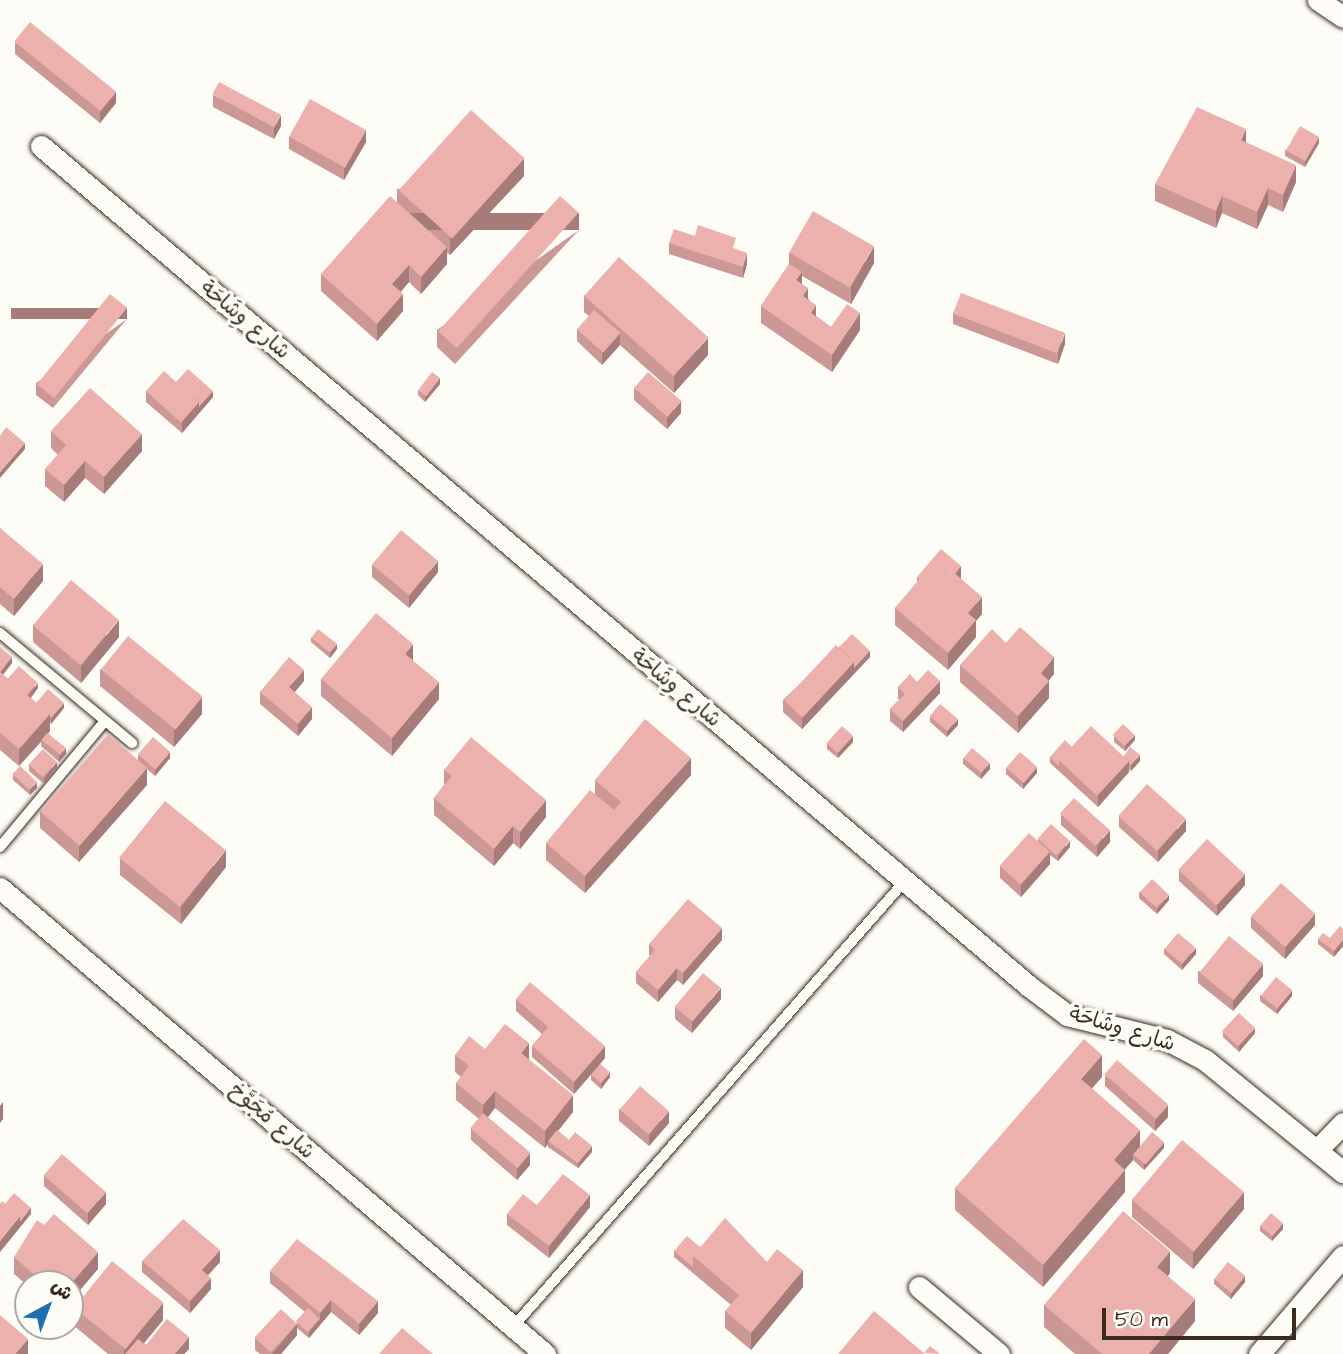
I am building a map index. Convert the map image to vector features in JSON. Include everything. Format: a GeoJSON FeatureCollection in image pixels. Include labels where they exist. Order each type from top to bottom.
{"type":"FeatureCollection","features":[{"type":"Feature","properties":{"kind":"street"},"geometry":{"type":"LineString","coordinates":[[1318,0],[1343,17]]}},
{"type":"Feature","properties":{"kind":"street","name":"شارع وِشَاحَة"},"geometry":{"type":"LineString","coordinates":[[41,146],[904,882],[1067,1015],[1167,1040],[1240,1084],[1343,1172]]}},
{"type":"Feature","properties":{"kind":"street","name":"شارع مُجَوَّخ"},"geometry":{"type":"LineString","coordinates":[[0,888],[545,1354]]}},
{"type":"Feature","properties":{"kind":"street"},"geometry":{"type":"LineString","coordinates":[[1318,1149],[1343,1123]]}},
{"type":"Feature","properties":{"kind":"street"},"geometry":{"type":"LineString","coordinates":[[1259,1354],[1343,1255]]}},
{"type":"Feature","properties":{"kind":"street"},"geometry":{"type":"LineString","coordinates":[[919,1287],[999,1354]]}},
{"type":"Feature","properties":{"kind":"lane"},"geometry":{"type":"LineString","coordinates":[[0,633],[132,743]]}},
{"type":"Feature","properties":{"kind":"lane"},"geometry":{"type":"LineString","coordinates":[[0,848],[105,721]]}},
{"type":"Feature","properties":{"kind":"lane"},"geometry":{"type":"LineString","coordinates":[[513,1327],[904,882]]}},
{"type":"Feature","properties":{"kind":"building"},"geometry":{"type":"Polygon","coordinates":[[[30,22],[116,92],[101,111],[14,41],[30,22]]]}},
{"type":"Feature","properties":{"kind":"building"},"geometry":{"type":"Polygon","coordinates":[[[219,82],[281,115],[274,127],[212,94],[219,82]]]}},
{"type":"Feature","properties":{"kind":"building"},"geometry":{"type":"Polygon","coordinates":[[[310,99],[366,130],[345,168],[289,137],[310,99]]]}},
{"type":"Feature","properties":{"kind":"building"},"geometry":{"type":"Polygon","coordinates":[[[1197,107],[1246,129],[1241,140],[1296,165],[1283,195],[1268,188],[1257,212],[1222,196],[1216,211],[1155,184],[1197,107]]]}},
{"type":"Feature","properties":{"kind":"building"},"geometry":{"type":"Polygon","coordinates":[[[471,110],[525,158],[452,238],[399,190],[471,110]]]}},
{"type":"Feature","properties":{"kind":"building"},"geometry":{"type":"Polygon","coordinates":[[[1300,126],[1319,137],[1305,161],[1286,150],[1300,126]]]}},
{"type":"Feature","properties":{"kind":"building"},"geometry":{"type":"Polygon","coordinates":[[[390,196],[447,247],[421,277],[409,265],[392,284],[403,294],[377,324],[321,274],[390,196]]]}},
{"type":"Feature","properties":{"kind":"building"},"geometry":{"type":"Polygon","coordinates":[[[560,196],[579,213],[457,348],[438,331],[560,196]]]}},
{"type":"Feature","properties":{"kind":"building"},"geometry":{"type":"Polygon","coordinates":[[[813,211],[874,246],[850,288],[789,253],[813,211]]]}},
{"type":"Feature","properties":{"kind":"building"},"geometry":{"type":"Polygon","coordinates":[[[698,225],[736,238],[733,248],[747,253],[743,267],[669,243],[674,229],[695,236],[698,225]]]}},
{"type":"Feature","properties":{"kind":"building"},"geometry":{"type":"Polygon","coordinates":[[[619,257],[708,337],[673,376],[584,296],[619,257]]]}},
{"type":"Feature","properties":{"kind":"building"},"geometry":{"type":"Polygon","coordinates":[[[789,264],[802,272],[796,280],[808,288],[803,296],[816,305],[811,313],[831,327],[847,304],[860,313],[832,355],[761,306],[789,264]]]}},
{"type":"Feature","properties":{"kind":"building"},"geometry":{"type":"Polygon","coordinates":[[[961,293],[1065,333],[1057,353],[953,314],[961,293]]]}},
{"type":"Feature","properties":{"kind":"building"},"geometry":{"type":"Polygon","coordinates":[[[110,294],[127,308],[54,398],[37,384],[110,294]]]}},
{"type":"Feature","properties":{"kind":"building"},"geometry":{"type":"Polygon","coordinates":[[[594,310],[620,333],[603,353],[577,330],[594,310]]]}},
{"type":"Feature","properties":{"kind":"building"},"geometry":{"type":"Polygon","coordinates":[[[188,369],[213,391],[199,407],[199,402],[176,382],[188,369]]]}},
{"type":"Feature","properties":{"kind":"building"},"geometry":{"type":"Polygon","coordinates":[[[164,371],[199,402],[181,423],[146,391],[164,371]]]}},
{"type":"Feature","properties":{"kind":"building"},"geometry":{"type":"Polygon","coordinates":[[[432,372],[440,378],[426,396],[418,390],[432,372]]]}},
{"type":"Feature","properties":{"kind":"building"},"geometry":{"type":"Polygon","coordinates":[[[648,372],[681,401],[667,417],[634,388],[648,372]]]}},
{"type":"Feature","properties":{"kind":"building"},"geometry":{"type":"Polygon","coordinates":[[[90,388],[142,434],[104,477],[85,461],[64,485],[45,469],[66,445],[51,431],[90,388]]]}},
{"type":"Feature","properties":{"kind":"building"},"geometry":{"type":"Polygon","coordinates":[[[6,427],[25,443],[0,472],[0,436],[6,427]]]}},
{"type":"Feature","properties":{"kind":"building"},"geometry":{"type":"Polygon","coordinates":[[[0,528],[43,564],[14,599],[0,587],[0,528]]]}},
{"type":"Feature","properties":{"kind":"building"},"geometry":{"type":"Polygon","coordinates":[[[401,530],[438,561],[409,595],[372,564],[401,530]]]}},
{"type":"Feature","properties":{"kind":"building"},"geometry":{"type":"Polygon","coordinates":[[[941,549],[961,566],[955,574],[952,571],[937,589],[922,576],[920,580],[917,577],[941,549]]]}},
{"type":"Feature","properties":{"kind":"building"},"geometry":{"type":"Polygon","coordinates":[[[952,571],[982,597],[968,613],[976,620],[948,653],[895,608],[922,576],[937,589],[952,571]]]}},
{"type":"Feature","properties":{"kind":"building"},"geometry":{"type":"Polygon","coordinates":[[[71,580],[118,620],[81,665],[33,625],[71,580]]]}},
{"type":"Feature","properties":{"kind":"building"},"geometry":{"type":"Polygon","coordinates":[[[376,613],[413,644],[405,654],[439,682],[392,738],[321,679],[376,613]]]}},
{"type":"Feature","properties":{"kind":"building"},"geometry":{"type":"Polygon","coordinates":[[[1020,627],[1054,657],[1041,673],[1049,681],[1018,716],[960,665],[992,629],[1006,643],[1020,627]]]}},
{"type":"Feature","properties":{"kind":"building"},"geometry":{"type":"Polygon","coordinates":[[[318,629],[337,644],[330,652],[311,638],[318,629]]]}},
{"type":"Feature","properties":{"kind":"building"},"geometry":{"type":"Polygon","coordinates":[[[852,634],[870,651],[854,668],[854,662],[839,647],[852,634]]]}},
{"type":"Feature","properties":{"kind":"building"},"geometry":{"type":"Polygon","coordinates":[[[128,636],[203,696],[176,730],[101,669],[128,636]]]}},
{"type":"Feature","properties":{"kind":"building"},"geometry":{"type":"Polygon","coordinates":[[[836,645],[854,662],[802,718],[784,701],[836,645]]]}},
{"type":"Feature","properties":{"kind":"building"},"geometry":{"type":"Polygon","coordinates":[[[0,647],[12,657],[0,672],[0,647]]]}},
{"type":"Feature","properties":{"kind":"building"},"geometry":{"type":"Polygon","coordinates":[[[289,657],[304,670],[289,687],[312,707],[298,724],[260,692],[289,657]]]}},
{"type":"Feature","properties":{"kind":"building"},"geometry":{"type":"Polygon","coordinates":[[[19,666],[38,683],[26,695],[8,679],[19,666]]]}},
{"type":"Feature","properties":{"kind":"building"},"geometry":{"type":"Polygon","coordinates":[[[928,670],[940,681],[903,721],[890,709],[905,694],[898,687],[910,674],[917,682],[928,670]]]}},
{"type":"Feature","properties":{"kind":"building"},"geometry":{"type":"Polygon","coordinates":[[[0,672],[50,714],[19,749],[0,733],[0,672]]]}},
{"type":"Feature","properties":{"kind":"building"},"geometry":{"type":"Polygon","coordinates":[[[48,689],[64,703],[51,718],[50,714],[36,703],[48,689]]]}},
{"type":"Feature","properties":{"kind":"building"},"geometry":{"type":"Polygon","coordinates":[[[940,704],[958,719],[947,731],[930,716],[940,704]]]}},
{"type":"Feature","properties":{"kind":"building"},"geometry":{"type":"Polygon","coordinates":[[[645,719],[691,758],[585,876],[546,843],[590,790],[614,810],[621,802],[595,780],[645,719]]]}},
{"type":"Feature","properties":{"kind":"building"},"geometry":{"type":"Polygon","coordinates":[[[1123,724],[1135,735],[1124,746],[1113,735],[1123,724]]]}},
{"type":"Feature","properties":{"kind":"building"},"geometry":{"type":"Polygon","coordinates":[[[842,726],[853,736],[838,753],[827,743],[842,726]]]}},
{"type":"Feature","properties":{"kind":"building"},"geometry":{"type":"Polygon","coordinates":[[[1091,726],[1129,761],[1097,796],[1059,760],[1091,726]]]}},
{"type":"Feature","properties":{"kind":"building"},"geometry":{"type":"Polygon","coordinates":[[[47,733],[66,748],[60,755],[41,740],[47,733]]]}},
{"type":"Feature","properties":{"kind":"building"},"geometry":{"type":"Polygon","coordinates":[[[108,734],[147,768],[80,846],[40,812],[108,734]]]}},
{"type":"Feature","properties":{"kind":"building"},"geometry":{"type":"Polygon","coordinates":[[[153,737],[170,752],[155,769],[138,754],[153,737]]]}},
{"type":"Feature","properties":{"kind":"building"},"geometry":{"type":"Polygon","coordinates":[[[471,737],[546,800],[520,832],[513,826],[494,849],[434,798],[452,776],[444,770],[471,737]]]}},
{"type":"Feature","properties":{"kind":"building"},"geometry":{"type":"Polygon","coordinates":[[[1065,740],[1072,747],[1059,760],[1059,766],[1050,757],[1065,740]]]}},
{"type":"Feature","properties":{"kind":"building"},"geometry":{"type":"Polygon","coordinates":[[[1130,747],[1140,755],[1131,765],[1124,756],[1130,747]]]}},
{"type":"Feature","properties":{"kind":"building"},"geometry":{"type":"Polygon","coordinates":[[[972,748],[990,763],[981,773],[964,758],[972,748]]]}},
{"type":"Feature","properties":{"kind":"building"},"geometry":{"type":"Polygon","coordinates":[[[43,749],[57,762],[43,777],[29,764],[43,749]]]}},
{"type":"Feature","properties":{"kind":"building"},"geometry":{"type":"Polygon","coordinates":[[[1020,752],[1037,767],[1024,783],[1006,768],[1020,752]]]}},
{"type":"Feature","properties":{"kind":"building"},"geometry":{"type":"Polygon","coordinates":[[[20,766],[37,782],[29,790],[12,774],[20,766]]]}},
{"type":"Feature","properties":{"kind":"building"},"geometry":{"type":"Polygon","coordinates":[[[1147,784],[1186,819],[1157,851],[1118,816],[1147,784]]]}},
{"type":"Feature","properties":{"kind":"building"},"geometry":{"type":"Polygon","coordinates":[[[1074,798],[1110,830],[1096,846],[1060,814],[1074,798]]]}},
{"type":"Feature","properties":{"kind":"building"},"geometry":{"type":"Polygon","coordinates":[[[165,801],[226,850],[180,907],[119,858],[165,801]]]}},
{"type":"Feature","properties":{"kind":"building"},"geometry":{"type":"Polygon","coordinates":[[[1051,824],[1070,841],[1056,856],[1038,839],[1051,824]]]}},
{"type":"Feature","properties":{"kind":"building"},"geometry":{"type":"Polygon","coordinates":[[[1029,833],[1050,852],[1020,884],[1000,866],[1029,833]]]}},
{"type":"Feature","properties":{"kind":"building"},"geometry":{"type":"Polygon","coordinates":[[[1207,839],[1245,874],[1216,905],[1178,870],[1207,839]]]}},
{"type":"Feature","properties":{"kind":"building"},"geometry":{"type":"Polygon","coordinates":[[[1152,879],[1169,895],[1157,908],[1140,892],[1152,879]]]}},
{"type":"Feature","properties":{"kind":"building"},"geometry":{"type":"Polygon","coordinates":[[[1281,883],[1315,914],[1285,947],[1251,916],[1281,883]]]}},
{"type":"Feature","properties":{"kind":"building"},"geometry":{"type":"Polygon","coordinates":[[[688,899],[722,928],[683,973],[677,968],[658,990],[636,972],[655,950],[649,944],[688,899]]]}},
{"type":"Feature","properties":{"kind":"building"},"geometry":{"type":"Polygon","coordinates":[[[1340,926],[1343,929],[1343,940],[1334,951],[1318,939],[1323,933],[1330,938],[1340,926]]]}},
{"type":"Feature","properties":{"kind":"building"},"geometry":{"type":"Polygon","coordinates":[[[1178,933],[1196,948],[1182,964],[1165,949],[1178,933]]]}},
{"type":"Feature","properties":{"kind":"building"},"geometry":{"type":"Polygon","coordinates":[[[1229,936],[1263,964],[1234,1000],[1199,973],[1229,936]]]}},
{"type":"Feature","properties":{"kind":"building"},"geometry":{"type":"Polygon","coordinates":[[[703,973],[721,988],[692,1021],[675,1007],[703,973]]]}},
{"type":"Feature","properties":{"kind":"building"},"geometry":{"type":"Polygon","coordinates":[[[1276,977],[1292,990],[1277,1009],[1261,996],[1276,977]]]}},
{"type":"Feature","properties":{"kind":"building"},"geometry":{"type":"Polygon","coordinates":[[[530,982],[605,1046],[574,1082],[532,1046],[548,1027],[516,999],[530,982]]]}},
{"type":"Feature","properties":{"kind":"building"},"geometry":{"type":"Polygon","coordinates":[[[1239,1013],[1255,1028],[1238,1046],[1222,1031],[1239,1013]]]}},
{"type":"Feature","properties":{"kind":"building"},"geometry":{"type":"Polygon","coordinates":[[[505,1024],[529,1043],[521,1053],[573,1095],[545,1131],[495,1091],[483,1105],[456,1083],[469,1066],[455,1055],[469,1036],[485,1049],[505,1024]]]}},
{"type":"Feature","properties":{"kind":"building"},"geometry":{"type":"Polygon","coordinates":[[[1084,1039],[1102,1055],[1081,1079],[1140,1130],[1114,1160],[1125,1170],[1043,1265],[955,1188],[1084,1039]]]}},
{"type":"Feature","properties":{"kind":"building"},"geometry":{"type":"Polygon","coordinates":[[[1117,1060],[1168,1105],[1156,1119],[1105,1074],[1117,1060]]]}},
{"type":"Feature","properties":{"kind":"building"},"geometry":{"type":"Polygon","coordinates":[[[600,1064],[610,1072],[601,1083],[591,1075],[600,1064]]]}},
{"type":"Feature","properties":{"kind":"building"},"geometry":{"type":"Polygon","coordinates":[[[640,1086],[669,1111],[648,1134],[620,1109],[640,1086]]]}},
{"type":"Feature","properties":{"kind":"building"},"geometry":{"type":"Polygon","coordinates":[[[483,1113],[530,1153],[518,1168],[470,1128],[483,1113]]]}},
{"type":"Feature","properties":{"kind":"building"},"geometry":{"type":"Polygon","coordinates":[[[557,1130],[569,1140],[575,1132],[592,1146],[578,1163],[548,1141],[557,1130]]]}},
{"type":"Feature","properties":{"kind":"building"},"geometry":{"type":"Polygon","coordinates":[[[1152,1132],[1164,1142],[1146,1164],[1133,1154],[1152,1132]]]}},
{"type":"Feature","properties":{"kind":"building"},"geometry":{"type":"Polygon","coordinates":[[[1182,1140],[1244,1192],[1194,1252],[1132,1200],[1182,1140]]]}},
{"type":"Feature","properties":{"kind":"building"},"geometry":{"type":"Polygon","coordinates":[[[62,1154],[106,1192],[87,1213],[44,1175],[62,1154]]]}},
{"type":"Feature","properties":{"kind":"building"},"geometry":{"type":"Polygon","coordinates":[[[563,1174],[590,1195],[549,1246],[507,1214],[523,1194],[537,1205],[563,1174]]]}},
{"type":"Feature","properties":{"kind":"building"},"geometry":{"type":"Polygon","coordinates":[[[14,1193],[31,1208],[20,1222],[20,1216],[5,1204],[14,1193]]]}},
{"type":"Feature","properties":{"kind":"building"},"geometry":{"type":"Polygon","coordinates":[[[2,1201],[20,1216],[0,1241],[0,1204],[2,1201]]]}},
{"type":"Feature","properties":{"kind":"building"},"geometry":{"type":"Polygon","coordinates":[[[1123,1211],[1170,1251],[1157,1267],[1195,1299],[1149,1354],[1102,1354],[1044,1305],[1123,1211]]]}},
{"type":"Feature","properties":{"kind":"building"},"geometry":{"type":"Polygon","coordinates":[[[1271,1213],[1283,1223],[1272,1236],[1260,1226],[1271,1213]]]}},
{"type":"Feature","properties":{"kind":"building"},"geometry":{"type":"Polygon","coordinates":[[[54,1214],[98,1252],[83,1270],[29,1270],[14,1257],[37,1220],[44,1225],[54,1214]]]}},
{"type":"Feature","properties":{"kind":"building"},"geometry":{"type":"Polygon","coordinates":[[[725,1218],[767,1262],[777,1249],[803,1270],[751,1333],[725,1311],[739,1295],[693,1256],[725,1218]]]}},
{"type":"Feature","properties":{"kind":"building"},"geometry":{"type":"Polygon","coordinates":[[[183,1219],[220,1250],[202,1270],[211,1278],[190,1301],[142,1261],[183,1219]]]}},
{"type":"Feature","properties":{"kind":"building"},"geometry":{"type":"Polygon","coordinates":[[[687,1236],[700,1247],[693,1256],[693,1267],[674,1251],[687,1236]]]}},
{"type":"Feature","properties":{"kind":"building"},"geometry":{"type":"Polygon","coordinates":[[[297,1239],[378,1301],[359,1324],[331,1300],[320,1313],[270,1271],[297,1239]]]}},
{"type":"Feature","properties":{"kind":"building"},"geometry":{"type":"Polygon","coordinates":[[[112,1261],[163,1303],[126,1349],[84,1316],[84,1296],[112,1261]]]}},
{"type":"Feature","properties":{"kind":"building"},"geometry":{"type":"Polygon","coordinates":[[[1228,1262],[1245,1276],[1231,1293],[1214,1279],[1228,1262]]]}},
{"type":"Feature","properties":{"kind":"building"},"geometry":{"type":"Polygon","coordinates":[[[308,1308],[320,1319],[307,1332],[296,1321],[308,1308]]]}},
{"type":"Feature","properties":{"kind":"building"},"geometry":{"type":"Polygon","coordinates":[[[281,1309],[297,1324],[270,1353],[254,1338],[281,1309]]]}},
{"type":"Feature","properties":{"kind":"building"},"geometry":{"type":"Polygon","coordinates":[[[874,1311],[925,1354],[838,1354],[874,1311]]]}},
{"type":"Feature","properties":{"kind":"building"},"geometry":{"type":"Polygon","coordinates":[[[0,1315],[14,1327],[14,1340],[27,1340],[15,1354],[0,1354],[0,1315]]]}},
{"type":"Feature","properties":{"kind":"building"},"geometry":{"type":"Polygon","coordinates":[[[167,1319],[189,1337],[175,1354],[125,1354],[138,1339],[146,1345],[167,1319]]]}},
{"type":"Feature","properties":{"kind":"building"},"geometry":{"type":"Polygon","coordinates":[[[402,1328],[433,1354],[379,1354],[402,1328]]]}},
{"type":"Feature","properties":{"kind":"building"},"geometry":{"type":"Polygon","coordinates":[[[930,1346],[940,1354],[924,1353],[930,1346]]]}}]}
